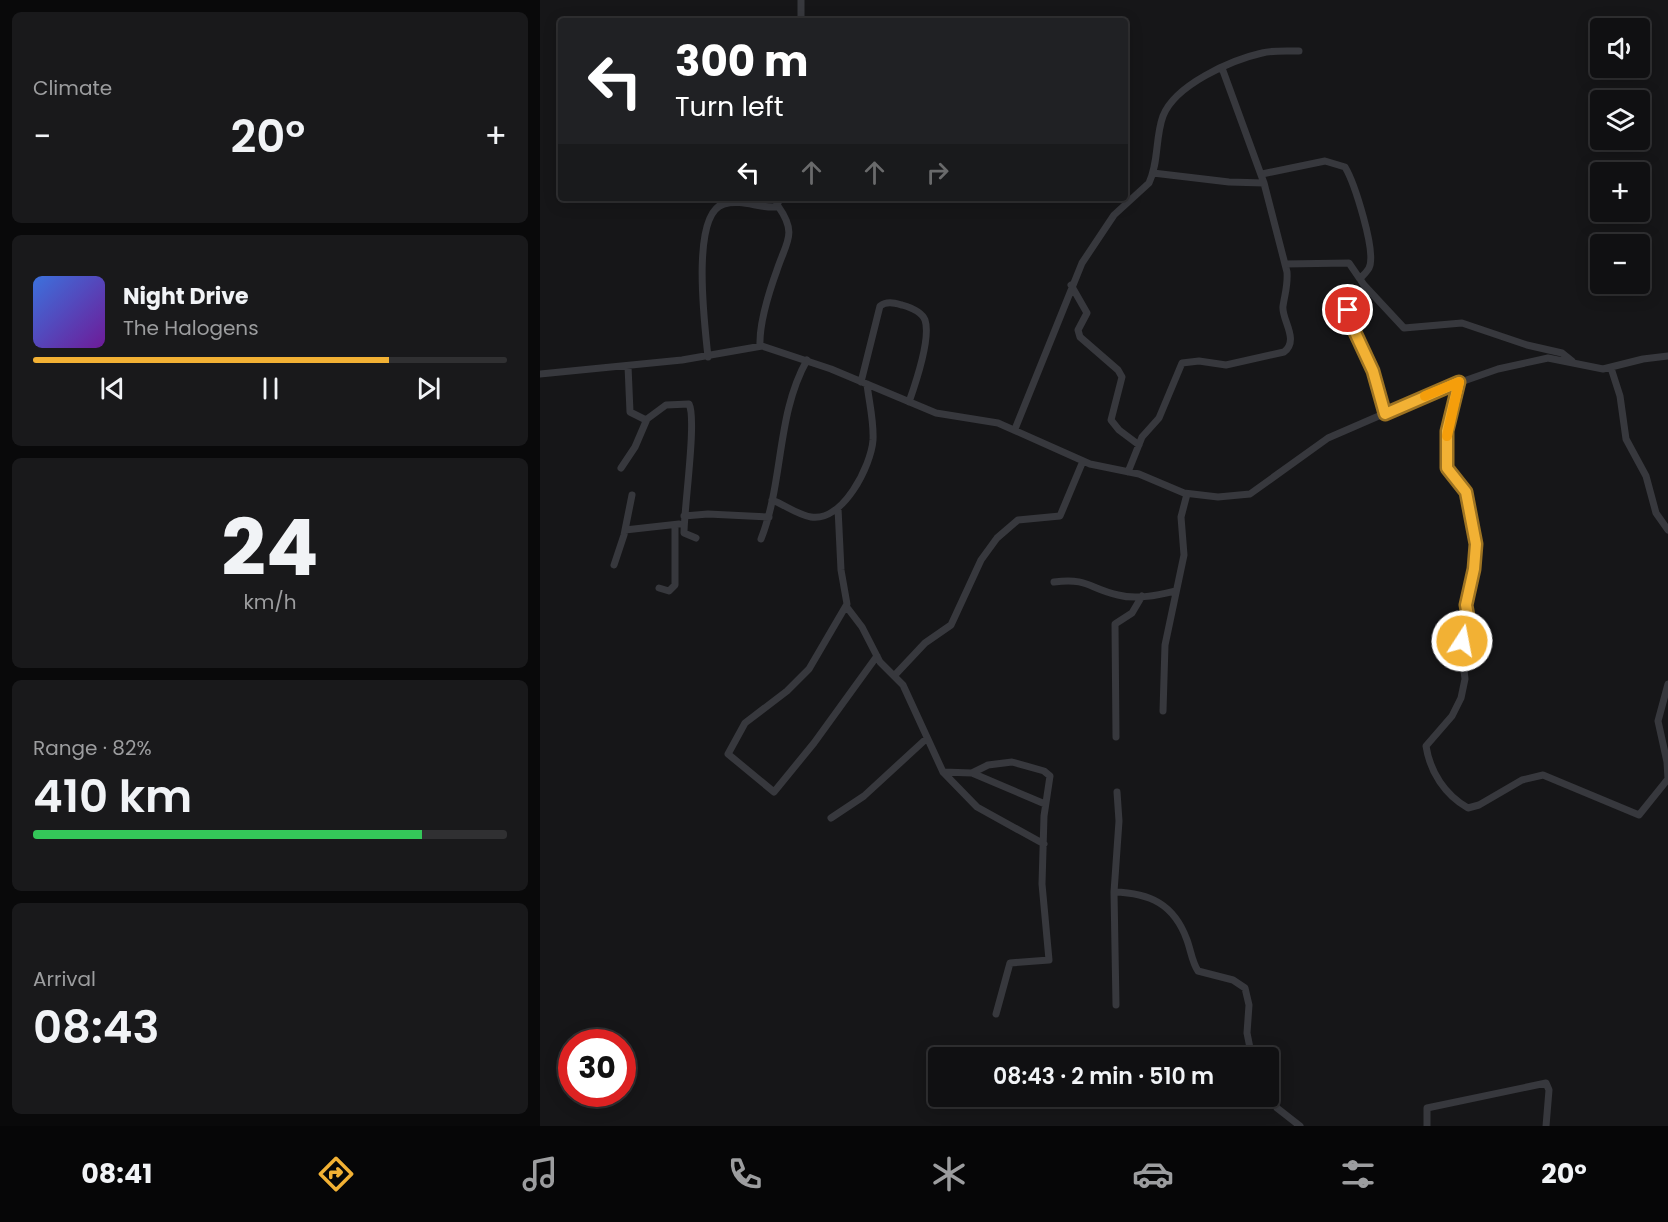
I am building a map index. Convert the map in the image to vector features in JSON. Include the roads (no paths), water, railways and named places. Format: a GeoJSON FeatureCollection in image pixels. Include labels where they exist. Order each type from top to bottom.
{"type":"FeatureCollection","features":[{"type":"Feature","properties":{"kind":"street"},"geometry":{"type":"LineString","coordinates":[[801,0],[801,18]]}},
{"type":"Feature","properties":{"kind":"street"},"geometry":{"type":"LineString","coordinates":[[1015,429],[1055,332],[1071,285],[1105,226],[1149,183],[1153,173],[1156,143],[1167,107],[1194,84],[1222,68],[1262,53],[1299,51]]}},
{"type":"Feature","properties":{"kind":"street"},"geometry":{"type":"LineString","coordinates":[[1128,472],[1139,445],[1159,418],[1182,363],[1199,361],[1226,365],[1288,350],[1290,330],[1283,310],[1288,285],[1285,264],[1262,174],[1222,68]]}},
{"type":"Feature","properties":{"kind":"street"},"geometry":{"type":"LineString","coordinates":[[1262,174],[1325,161],[1345,166],[1355,193],[1370,250],[1369,268],[1360,279]]}},
{"type":"Feature","properties":{"kind":"street"},"geometry":{"type":"LineString","coordinates":[[1153,173],[1229,182],[1264,183]]}},
{"type":"Feature","properties":{"kind":"street"},"geometry":{"type":"LineString","coordinates":[[760,346],[761,324],[777,267],[789,242],[788,224],[778,206],[780,201]]}},
{"type":"Feature","properties":{"kind":"street"},"geometry":{"type":"LineString","coordinates":[[708,357],[703,293],[704,237],[707,220],[713,211],[724,204],[746,203],[770,208],[778,206]]}},
{"type":"Feature","properties":{"kind":"street"},"geometry":{"type":"LineString","coordinates":[[1285,264],[1344,262],[1353,266],[1366,288],[1404,328],[1462,323],[1527,345],[1562,353],[1572,361]]}},
{"type":"Feature","properties":{"kind":"street"},"geometry":{"type":"LineString","coordinates":[[1071,285],[1087,313],[1078,330],[1080,337],[1118,370],[1122,377],[1111,420],[1119,430],[1139,445]]}},
{"type":"Feature","properties":{"kind":"street"},"geometry":{"type":"LineString","coordinates":[[1366,288],[1347,293],[1348,310],[1353,328],[1373,371],[1385,414]]}},
{"type":"Feature","properties":{"kind":"street"},"geometry":{"type":"LineString","coordinates":[[772,500],[810,517],[824,515],[838,508],[862,476],[872,444],[864,383],[880,306],[887,302],[911,309],[922,316],[926,324],[919,368],[909,402]]}},
{"type":"Feature","properties":{"kind":"street"},"geometry":{"type":"LineString","coordinates":[[540,374],[708,357],[760,346],[807,360],[937,414],[988,421],[1015,429],[1083,461],[1128,472],[1187,494],[1218,497],[1250,494],[1328,438],[1459,382],[1537,360],[1552,358],[1597,368],[1611,368],[1643,359],[1668,356]]}},
{"type":"Feature","properties":{"kind":"street"},"geometry":{"type":"LineString","coordinates":[[761,539],[769,517],[790,398],[807,360]]}},
{"type":"Feature","properties":{"kind":"street"},"geometry":{"type":"LineString","coordinates":[[628,366],[630,412],[646,420]]}},
{"type":"Feature","properties":{"kind":"street"},"geometry":{"type":"LineString","coordinates":[[1611,368],[1621,398],[1626,440],[1646,476],[1654,509],[1668,530]]}},
{"type":"Feature","properties":{"kind":"street"},"geometry":{"type":"LineString","coordinates":[[1459,382],[1447,431],[1447,468],[1466,492],[1476,537],[1475,559],[1466,605],[1470,627],[1461,644],[1465,674],[1463,689],[1452,716],[1426,745],[1430,762],[1445,789],[1468,808],[1486,802],[1522,780],[1543,775],[1640,815],[1668,779],[1668,765],[1658,721],[1668,684]]}},
{"type":"Feature","properties":{"kind":"street"},"geometry":{"type":"LineString","coordinates":[[621,468],[635,447],[646,420],[666,405],[684,403],[690,406],[692,435],[684,520],[685,535],[696,538]]}},
{"type":"Feature","properties":{"kind":"street"},"geometry":{"type":"LineString","coordinates":[[894,676],[925,643],[951,626],[981,560],[997,538],[1018,520],[1060,516],[1083,461]]}},
{"type":"Feature","properties":{"kind":"street"},"geometry":{"type":"LineString","coordinates":[[1163,711],[1165,645],[1184,550],[1181,513],[1187,494]]}},
{"type":"Feature","properties":{"kind":"street"},"geometry":{"type":"LineString","coordinates":[[614,565],[625,530],[632,495]]}},
{"type":"Feature","properties":{"kind":"street"},"geometry":{"type":"LineString","coordinates":[[838,508],[846,606],[862,627],[877,656],[906,690],[926,739],[943,772],[977,807],[1044,844]]}},
{"type":"Feature","properties":{"kind":"street"},"geometry":{"type":"LineString","coordinates":[[625,530],[675,525],[684,520],[713,514],[769,517]]}},
{"type":"Feature","properties":{"kind":"street"},"geometry":{"type":"LineString","coordinates":[[659,588],[669,591],[675,585],[675,525]]}},
{"type":"Feature","properties":{"kind":"street"},"geometry":{"type":"LineString","coordinates":[[1054,582],[1076,579],[1118,595],[1142,596],[1175,591]]}},
{"type":"Feature","properties":{"kind":"street"},"geometry":{"type":"LineString","coordinates":[[1116,737],[1115,624],[1132,614],[1142,596]]}},
{"type":"Feature","properties":{"kind":"street"},"geometry":{"type":"LineString","coordinates":[[846,606],[809,669],[787,691],[745,723],[728,754],[774,792],[814,743],[877,656]]}},
{"type":"Feature","properties":{"kind":"street"},"geometry":{"type":"LineString","coordinates":[[831,818],[864,796],[926,739]]}},
{"type":"Feature","properties":{"kind":"street"},"geometry":{"type":"LineString","coordinates":[[972,773],[999,762],[1012,762],[1044,771],[1050,778],[1045,804],[1043,894],[1050,960],[1010,963],[996,1014]]}},
{"type":"Feature","properties":{"kind":"street"},"geometry":{"type":"LineString","coordinates":[[943,772],[972,773],[1045,804]]}},
{"type":"Feature","properties":{"kind":"street"},"geometry":{"type":"LineString","coordinates":[[1116,1005],[1114,892],[1119,821],[1117,792]]}},
{"type":"Feature","properties":{"kind":"street"},"geometry":{"type":"LineString","coordinates":[[1114,892],[1144,894],[1153,898],[1179,922],[1198,971],[1233,980],[1245,988],[1249,1005],[1246,1033],[1249,1047]]}},
{"type":"Feature","properties":{"kind":"street"},"geometry":{"type":"LineString","coordinates":[[1427,1126],[1427,1108],[1546,1083],[1549,1090],[1544,1126]]}},
{"type":"Feature","properties":{"kind":"street"},"geometry":{"type":"LineString","coordinates":[[1276,1107],[1300,1126]]}}]}
